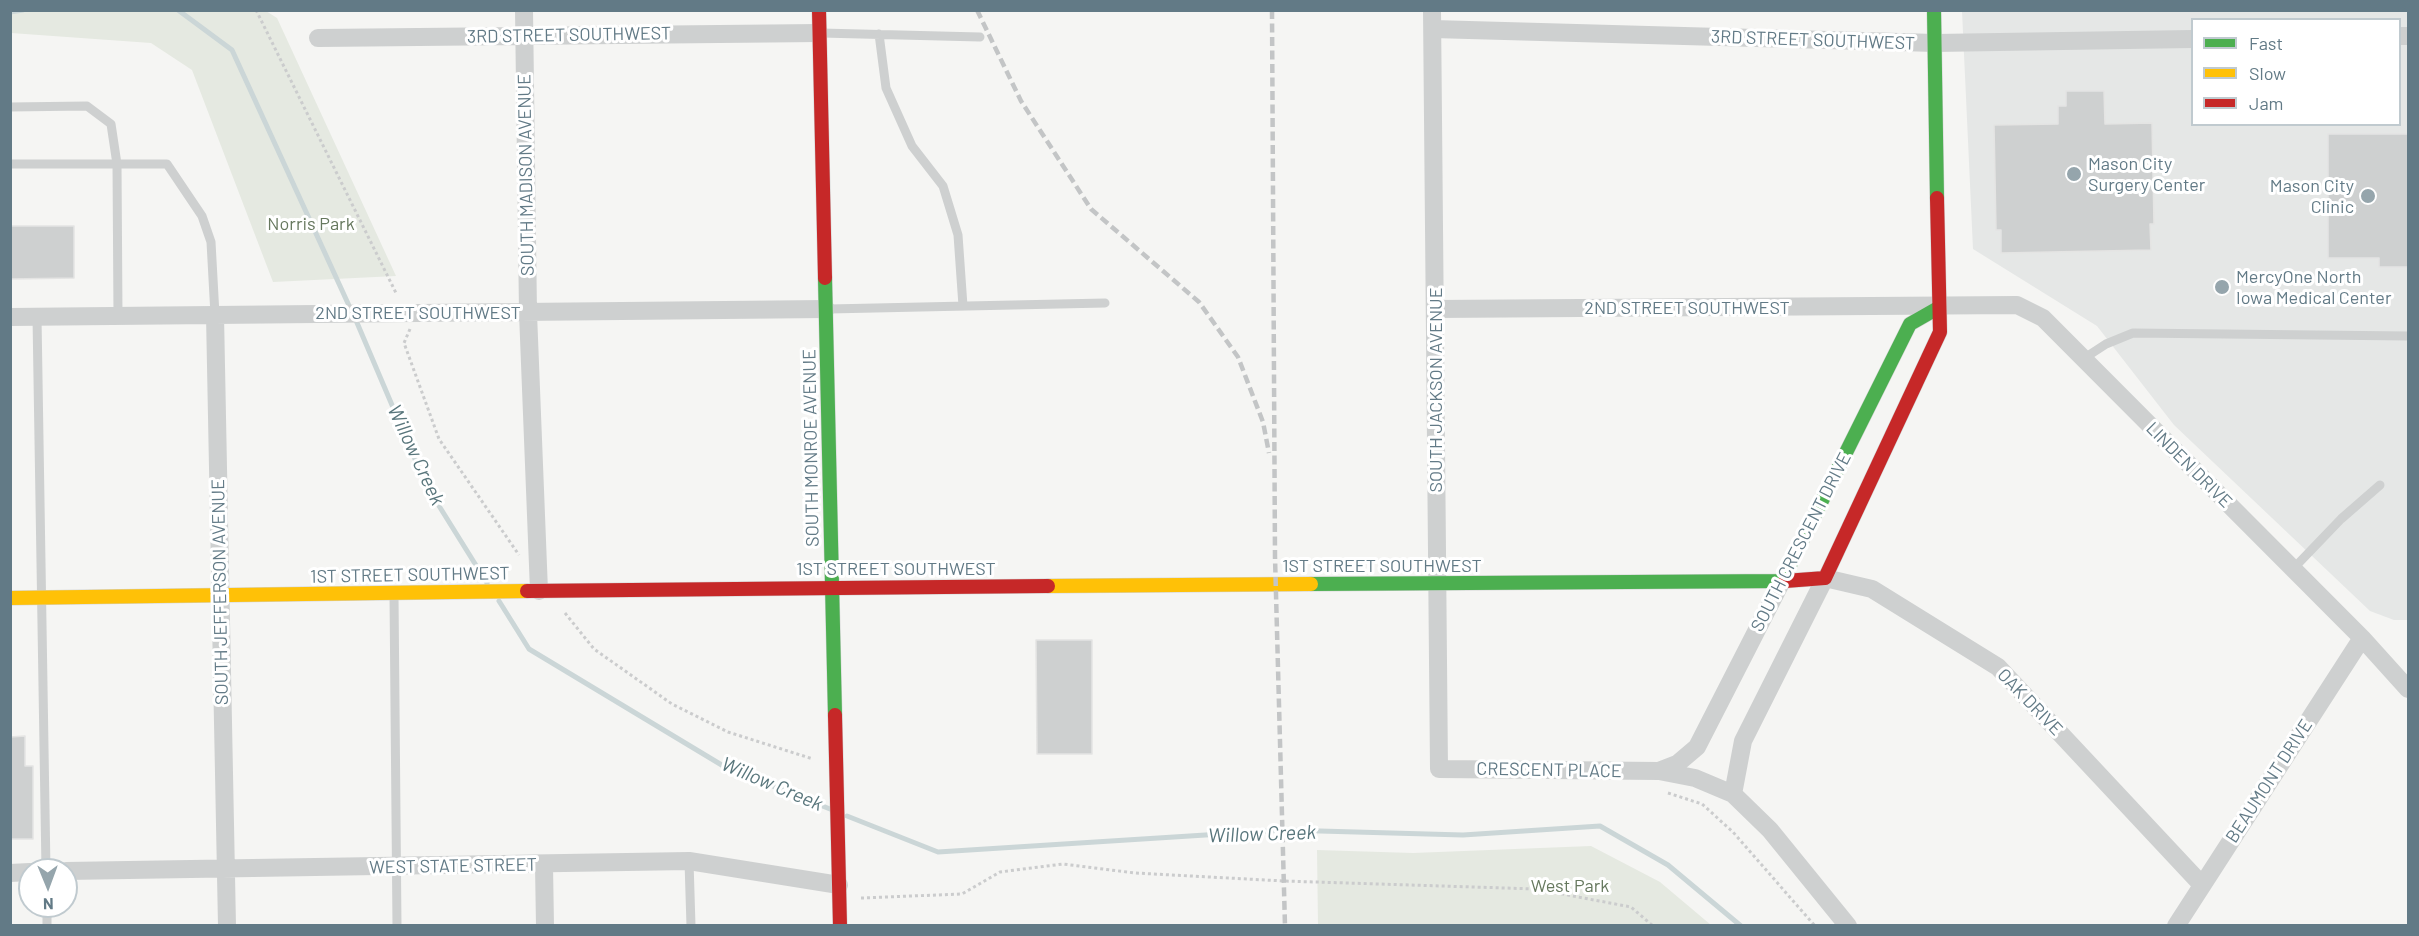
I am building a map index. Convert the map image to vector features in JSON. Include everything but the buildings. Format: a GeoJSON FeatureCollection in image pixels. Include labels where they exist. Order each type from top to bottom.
{"type":"FeatureCollection","features":[{"type":"Feature","properties":{"kind":"main road","name":"SOUTH MONROE AVENUE"},"geometry":{"type":"LineString","coordinates":[[819,10],[840,926]]}},
{"type":"Feature","properties":{"kind":"main road","name":"SOUTH CRESCENT DRIVE"},"geometry":{"type":"LineString","coordinates":[[1825,578],[1940,332],[1934,10]]}},
{"type":"Feature","properties":{"kind":"main road","name":"SOUTH CRESCENT DRIVE"},"geometry":{"type":"LineString","coordinates":[[1782,581],[1910,324],[1938,308]]}},
{"type":"Feature","properties":{"kind":"main road","name":"OAK DRIVE"},"geometry":{"type":"LineString","coordinates":[[1782,581],[1825,578]]}},
{"type":"Feature","properties":{"kind":"main road","name":"1ST STREET SOUTHWEST"},"geometry":{"type":"LineString","coordinates":[[10,598],[832,587],[1782,581]]}},
{"type":"Feature","properties":{"kind":"street","name":"SOUTH MADISON AVENUE"},"geometry":{"type":"LineString","coordinates":[[524,10],[528,313],[536,591]]}},
{"type":"Feature","properties":{"kind":"street","name":"SOUTH JACKSON AVENUE"},"geometry":{"type":"LineString","coordinates":[[1432,10],[1439,769]]}},
{"type":"Feature","properties":{"kind":"street","name":"3RD STREET SOUTHWEST"},"geometry":{"type":"LineString","coordinates":[[1433,30],[1935,43],[2191,39]]}},
{"type":"Feature","properties":{"kind":"street","name":"3RD STREET SOUTHWEST"},"geometry":{"type":"LineString","coordinates":[[318,38],[819,33]]}},
{"type":"Feature","properties":{"kind":"street","name":"LINDEN DRIVE"},"geometry":{"type":"LineString","coordinates":[[1938,308],[2017,305],[2043,318],[2362,638],[2409,689]]}},
{"type":"Feature","properties":{"kind":"street","name":"2ND STREET SOUTHWEST"},"geometry":{"type":"LineString","coordinates":[[1435,309],[1938,308]]}},
{"type":"Feature","properties":{"kind":"street","name":"2ND STREET SOUTHWEST"},"geometry":{"type":"LineString","coordinates":[[10,317],[826,309]]}},
{"type":"Feature","properties":{"kind":"street","name":"SOUTH JEFFERSON AVENUE"},"geometry":{"type":"LineString","coordinates":[[215,315],[227,926]]}},
{"type":"Feature","properties":{"kind":"street","name":"SOUTH CRESCENT DRIVE"},"geometry":{"type":"LineString","coordinates":[[1733,794],[1743,741],[1825,578]]}},
{"type":"Feature","properties":{"kind":"street","name":"OAK DRIVE"},"geometry":{"type":"LineString","coordinates":[[1825,578],[1872,588],[1998,667],[2202,885]]}},
{"type":"Feature","properties":{"kind":"street","name":"SOUTH CRESCENT DRIVE"},"geometry":{"type":"LineString","coordinates":[[1659,771],[1677,764],[1697,747],[1782,581]]}},
{"type":"Feature","properties":{"kind":"street","name":"BEAUMONT DRIVE"},"geometry":{"type":"LineString","coordinates":[[2176,926],[2362,638]]}},
{"type":"Feature","properties":{"kind":"street","name":"CRESCENT PLACE"},"geometry":{"type":"LineString","coordinates":[[1439,769],[1659,771],[1695,778],[1733,794]]}},
{"type":"Feature","properties":{"kind":"street"},"geometry":{"type":"LineString","coordinates":[[1733,794],[1770,830],[1848,926]]}},
{"type":"Feature","properties":{"kind":"street","name":"WEST STATE STREET"},"geometry":{"type":"LineString","coordinates":[[78,871],[690,861],[839,877]]}},
{"type":"Feature","properties":{"kind":"street"},"geometry":{"type":"LineString","coordinates":[[544,865],[546,926]]}},
{"type":"Feature","properties":{"kind":"lane"},"geometry":{"type":"LineString","coordinates":[[819,33],[980,37]]}},
{"type":"Feature","properties":{"kind":"lane"},"geometry":{"type":"LineString","coordinates":[[879,34],[886,88],[912,146],[944,186],[958,235],[963,306]]}},
{"type":"Feature","properties":{"kind":"lane"},"geometry":{"type":"LineString","coordinates":[[10,107],[87,106],[111,124],[117,164],[118,316]]}},
{"type":"Feature","properties":{"kind":"lane"},"geometry":{"type":"LineString","coordinates":[[10,164],[167,164],[202,216],[211,242],[215,315]]}},
{"type":"Feature","properties":{"kind":"lane"},"geometry":{"type":"LineString","coordinates":[[826,309],[1105,303]]}},
{"type":"Feature","properties":{"kind":"lane"},"geometry":{"type":"LineString","coordinates":[[37,317],[46,858]]}},
{"type":"Feature","properties":{"kind":"lane"},"geometry":{"type":"LineString","coordinates":[[2083,359],[2106,344],[2133,333],[2409,336]]}},
{"type":"Feature","properties":{"kind":"lane"},"geometry":{"type":"LineString","coordinates":[[2293,569],[2341,519],[2380,484]]}},
{"type":"Feature","properties":{"kind":"lane"},"geometry":{"type":"LineString","coordinates":[[394,593],[397,926]]}},
{"type":"Feature","properties":{"kind":"lane"},"geometry":{"type":"LineString","coordinates":[[690,861],[691,926]]}},
{"type":"Feature","properties":{"kind":"path"},"geometry":{"type":"LineString","coordinates":[[256,10],[399,299],[396,313],[410,330],[404,343],[439,439],[524,562]]}},
{"type":"Feature","properties":{"kind":"path"},"geometry":{"type":"LineString","coordinates":[[536,591],[564,613],[594,649],[672,704],[728,732],[816,760],[838,772]]}},
{"type":"Feature","properties":{"kind":"path"},"geometry":{"type":"LineString","coordinates":[[1660,790],[1702,804],[1733,832],[1815,926]]}},
{"type":"Feature","properties":{"kind":"path"},"geometry":{"type":"LineString","coordinates":[[857,890],[859,898],[962,894],[1000,872],[1063,864],[1135,873],[1284,881],[1536,889],[1631,907],[1653,926]]}},
{"type":"Feature","properties":{"kind":"shaded area","name":"MercyOne North Iowa Medical Center"},"geometry":{"type":"Polygon","coordinates":[[[1962,11],[2408,11],[2408,620],[2394,620],[2370,611],[2174,425],[2097,326],[1973,249],[1962,11]]]}},
{"type":"Feature","properties":{"kind":"green space","name":"Norris Park"},"geometry":{"type":"Polygon","coordinates":[[[10,11],[266,11],[277,18],[396,276],[273,282],[192,70],[151,43],[11,33],[10,11]]]}},
{"type":"Feature","properties":{"kind":"green space","name":"West Park"},"geometry":{"type":"Polygon","coordinates":[[[1591,846],[1660,882],[1711,925],[1318,925],[1317,850],[1413,853],[1591,846]]]}},
{"type":"Feature","properties":{"kind":"waterway","name":"Willow Creek"},"geometry":{"type":"LineString","coordinates":[[10,12],[23,10]]}},
{"type":"Feature","properties":{"kind":"waterway","name":"Willow Creek"},"geometry":{"type":"LineString","coordinates":[[178,10],[232,50],[351,310]]}},
{"type":"Feature","properties":{"kind":"waterway","name":"Willow Creek"},"geometry":{"type":"LineString","coordinates":[[355,318],[426,485],[487,583]]}},
{"type":"Feature","properties":{"kind":"waterway","name":"Willow Creek"},"geometry":{"type":"LineString","coordinates":[[499,601],[529,649],[725,767],[830,809]]}},
{"type":"Feature","properties":{"kind":"waterway","name":"Willow Creek"},"geometry":{"type":"LineString","coordinates":[[847,816],[938,852],[1284,830],[1463,835],[1600,826],[1668,865],[1741,926]]}},
{"type":"Feature","properties":{"kind":"railway"},"geometry":{"type":"LineString","coordinates":[[977,10],[1021,101],[1091,209],[1199,302],[1238,357],[1263,422],[1269,453]]}},
{"type":"Feature","properties":{"kind":"railway"},"geometry":{"type":"LineString","coordinates":[[1272,10],[1275,557],[1285,926]]}},
{"type":"Feature","properties":{"kind":"traffic: fast"},"geometry":{"type":"LineString","coordinates":[[1934,10],[1937,198]]}},
{"type":"Feature","properties":{"kind":"traffic: fast"},"geometry":{"type":"LineString","coordinates":[[825,278],[835,715]]}},
{"type":"Feature","properties":{"kind":"traffic: fast"},"geometry":{"type":"LineString","coordinates":[[1782,581],[1910,324],[1938,308]]}},
{"type":"Feature","properties":{"kind":"traffic: fast"},"geometry":{"type":"LineString","coordinates":[[1311,584],[1785,581]]}},
{"type":"Feature","properties":{"kind":"traffic: slow"},"geometry":{"type":"LineString","coordinates":[[1048,586],[1311,584]]}},
{"type":"Feature","properties":{"kind":"traffic: slow"},"geometry":{"type":"LineString","coordinates":[[10,598],[527,591]]}},
{"type":"Feature","properties":{"kind":"traffic: jam"},"geometry":{"type":"LineString","coordinates":[[819,10],[825,278]]}},
{"type":"Feature","properties":{"kind":"traffic: jam"},"geometry":{"type":"LineString","coordinates":[[1785,581],[1825,578],[1940,332],[1937,198]]}},
{"type":"Feature","properties":{"kind":"traffic: jam"},"geometry":{"type":"LineString","coordinates":[[527,591],[1048,586]]}},
{"type":"Feature","properties":{"kind":"traffic: jam"},"geometry":{"type":"LineString","coordinates":[[835,715],[840,926]]}},
{"type":"Feature","properties":{"kind":"place","name":"Mason City Surgery Center"},"geometry":{"type":"Point","coordinates":[2074,174]}},
{"type":"Feature","properties":{"kind":"place","name":"Mason City Clinic"},"geometry":{"type":"Point","coordinates":[2368,196]}},
{"type":"Feature","properties":{"kind":"place","name":"MercyOne North Iowa Medical Center"},"geometry":{"type":"Point","coordinates":[2222,287]}}]}
